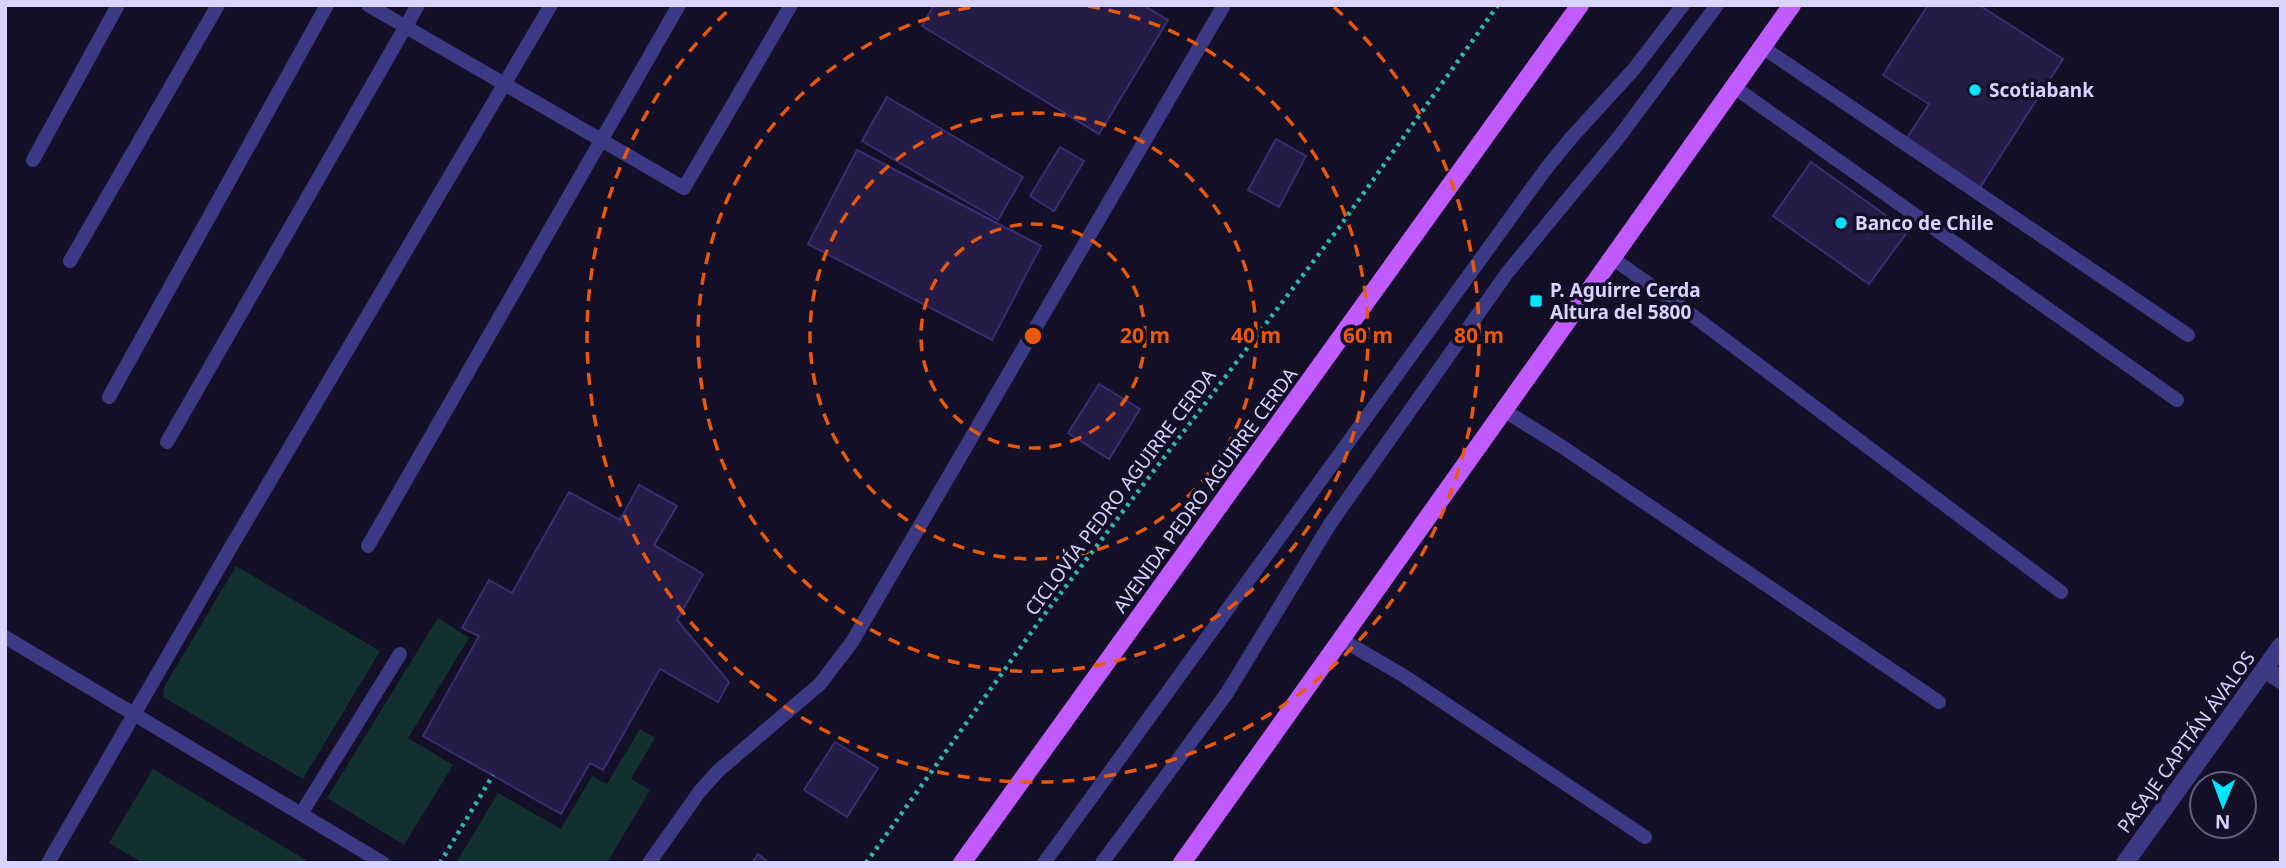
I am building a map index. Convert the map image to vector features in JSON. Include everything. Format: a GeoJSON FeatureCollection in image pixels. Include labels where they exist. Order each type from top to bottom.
{"type":"FeatureCollection","features":[{"type":"Feature","properties":{"kind":"main road","name":"AVENIDA PEDRO AGUIRRE CERDA"},"geometry":{"type":"LineString","coordinates":[[962,863],[1580,5]]}},
{"type":"Feature","properties":{"kind":"main road"},"geometry":{"type":"LineString","coordinates":[[1182,863],[1792,5]]}},
{"type":"Feature","properties":{"kind":"street","name":"PASAJE CAPITÁN ÁVALOS"},"geometry":{"type":"LineString","coordinates":[[2125,863],[2281,646]]}},
{"type":"Feature","properties":{"kind":"street"},"geometry":{"type":"LineString","coordinates":[[2265,669],[2281,680]]}},
{"type":"Feature","properties":{"kind":"lane"},"geometry":{"type":"LineString","coordinates":[[33,160],[118,5]]}},
{"type":"Feature","properties":{"kind":"lane"},"geometry":{"type":"LineString","coordinates":[[70,261],[218,5]]}},
{"type":"Feature","properties":{"kind":"lane"},"geometry":{"type":"LineString","coordinates":[[108,397],[327,5]]}},
{"type":"Feature","properties":{"kind":"lane"},"geometry":{"type":"LineString","coordinates":[[368,5],[684,188],[791,5]]}},
{"type":"Feature","properties":{"kind":"lane"},"geometry":{"type":"LineString","coordinates":[[167,442],[418,5]]}},
{"type":"Feature","properties":{"kind":"lane"},"geometry":{"type":"LineString","coordinates":[[50,862],[235,540],[551,5]]}},
{"type":"Feature","properties":{"kind":"lane"},"geometry":{"type":"LineString","coordinates":[[368,546],[679,5]]}},
{"type":"Feature","properties":{"kind":"lane"},"geometry":{"type":"LineString","coordinates":[[649,863],[709,781],[820,684],[852,642],[1224,5]]}},
{"type":"Feature","properties":{"kind":"lane"},"geometry":{"type":"LineString","coordinates":[[1044,863],[1545,170],[1634,69],[1683,5]]}},
{"type":"Feature","properties":{"kind":"lane"},"geometry":{"type":"LineString","coordinates":[[1102,863],[1227,693],[1330,524],[1507,272],[1626,128],[1717,5]]}},
{"type":"Feature","properties":{"kind":"lane"},"geometry":{"type":"LineString","coordinates":[[1762,47],[2188,335]]}},
{"type":"Feature","properties":{"kind":"lane"},"geometry":{"type":"LineString","coordinates":[[1734,86],[2177,400]]}},
{"type":"Feature","properties":{"kind":"lane"},"geometry":{"type":"LineString","coordinates":[[1613,259],[1683,308],[2061,592]]}},
{"type":"Feature","properties":{"kind":"lane"},"geometry":{"type":"LineString","coordinates":[[1505,411],[1573,454],[1939,702]]}},
{"type":"Feature","properties":{"kind":"lane"},"geometry":{"type":"LineString","coordinates":[[5,637],[383,863]]}},
{"type":"Feature","properties":{"kind":"lane"},"geometry":{"type":"LineString","coordinates":[[1342,640],[1401,674],[1645,837]]}},
{"type":"Feature","properties":{"kind":"lane"},"geometry":{"type":"LineString","coordinates":[[301,814],[400,654]]}},
{"type":"Feature","properties":{"kind":"path","name":"CICLOVÍA PEDRO AGUIRRE CERDA"},"geometry":{"type":"LineString","coordinates":[[866,863],[1038,623],[1338,229],[1498,5]]}},
{"type":"Feature","properties":{"kind":"path"},"geometry":{"type":"LineString","coordinates":[[440,863],[493,775]]}},
{"type":"Feature","properties":{"kind":"green space"},"geometry":{"type":"Polygon","coordinates":[[[236,566],[380,651],[303,779],[163,697],[164,687],[236,566]]]}},
{"type":"Feature","properties":{"kind":"green space"},"geometry":{"type":"Polygon","coordinates":[[[438,618],[469,638],[408,738],[453,765],[404,845],[327,798],[438,618]]]}},
{"type":"Feature","properties":{"kind":"green space"},"geometry":{"type":"Polygon","coordinates":[[[640,729],[655,738],[631,779],[650,790],[607,863],[456,863],[498,793],[561,829],[592,776],[607,784],[640,729]]]}},
{"type":"Feature","properties":{"kind":"green space"},"geometry":{"type":"Polygon","coordinates":[[[153,769],[311,863],[143,863],[109,843],[153,769]]]}},
{"type":"Feature","properties":{"kind":"building"},"geometry":{"type":"Polygon","coordinates":[[[934,5],[1143,5],[1168,20],[1099,134],[922,26],[934,5]]]}},
{"type":"Feature","properties":{"kind":"building","name":"Scotiabank"},"geometry":{"type":"Polygon","coordinates":[[[1928,5],[1979,5],[2063,59],[1979,189],[1905,141],[1929,104],[1883,75],[1928,5]]]}},
{"type":"Feature","properties":{"kind":"building"},"geometry":{"type":"Polygon","coordinates":[[[887,97],[1023,177],[998,220],[862,141],[887,97]]]}},
{"type":"Feature","properties":{"kind":"building"},"geometry":{"type":"Polygon","coordinates":[[[1276,139],[1306,156],[1279,207],[1248,190],[1276,139]]]}},
{"type":"Feature","properties":{"kind":"building"},"geometry":{"type":"Polygon","coordinates":[[[1060,147],[1084,161],[1054,211],[1030,196],[1060,147]]]}},
{"type":"Feature","properties":{"kind":"building"},"geometry":{"type":"Polygon","coordinates":[[[857,150],[1041,246],[992,340],[808,244],[857,150]]]}},
{"type":"Feature","properties":{"kind":"building","name":"Banco de Chile"},"geometry":{"type":"Polygon","coordinates":[[[1811,162],[1908,231],[1869,284],[1773,216],[1811,162]]]}},
{"type":"Feature","properties":{"kind":"building"},"geometry":{"type":"Polygon","coordinates":[[[1099,384],[1140,409],[1109,459],[1068,433],[1099,384]]]}},
{"type":"Feature","properties":{"kind":"building"},"geometry":{"type":"Polygon","coordinates":[[[639,485],[677,506],[654,545],[703,574],[677,620],[729,682],[718,702],[660,669],[603,770],[590,763],[561,814],[423,736],[479,636],[462,628],[489,580],[512,593],[569,492],[620,520],[639,485]]]}},
{"type":"Feature","properties":{"kind":"building"},"geometry":{"type":"Polygon","coordinates":[[[835,742],[878,768],[847,817],[804,790],[835,742]]]}},
{"type":"Feature","properties":{"kind":"building"},"geometry":{"type":"Polygon","coordinates":[[[758,854],[769,863],[752,863],[758,854]]]}},
{"type":"Feature","properties":{"kind":"place","name":"Scotiabank"},"geometry":{"type":"Point","coordinates":[1975,90]}},
{"type":"Feature","properties":{"kind":"place","name":"Banco de Chile"},"geometry":{"type":"Point","coordinates":[1841,223]}},
{"type":"Feature","properties":{"kind":"place","name":"P. Aguirre Cerda Altura del 5800"},"geometry":{"type":"Point","coordinates":[1536,301]}}]}
